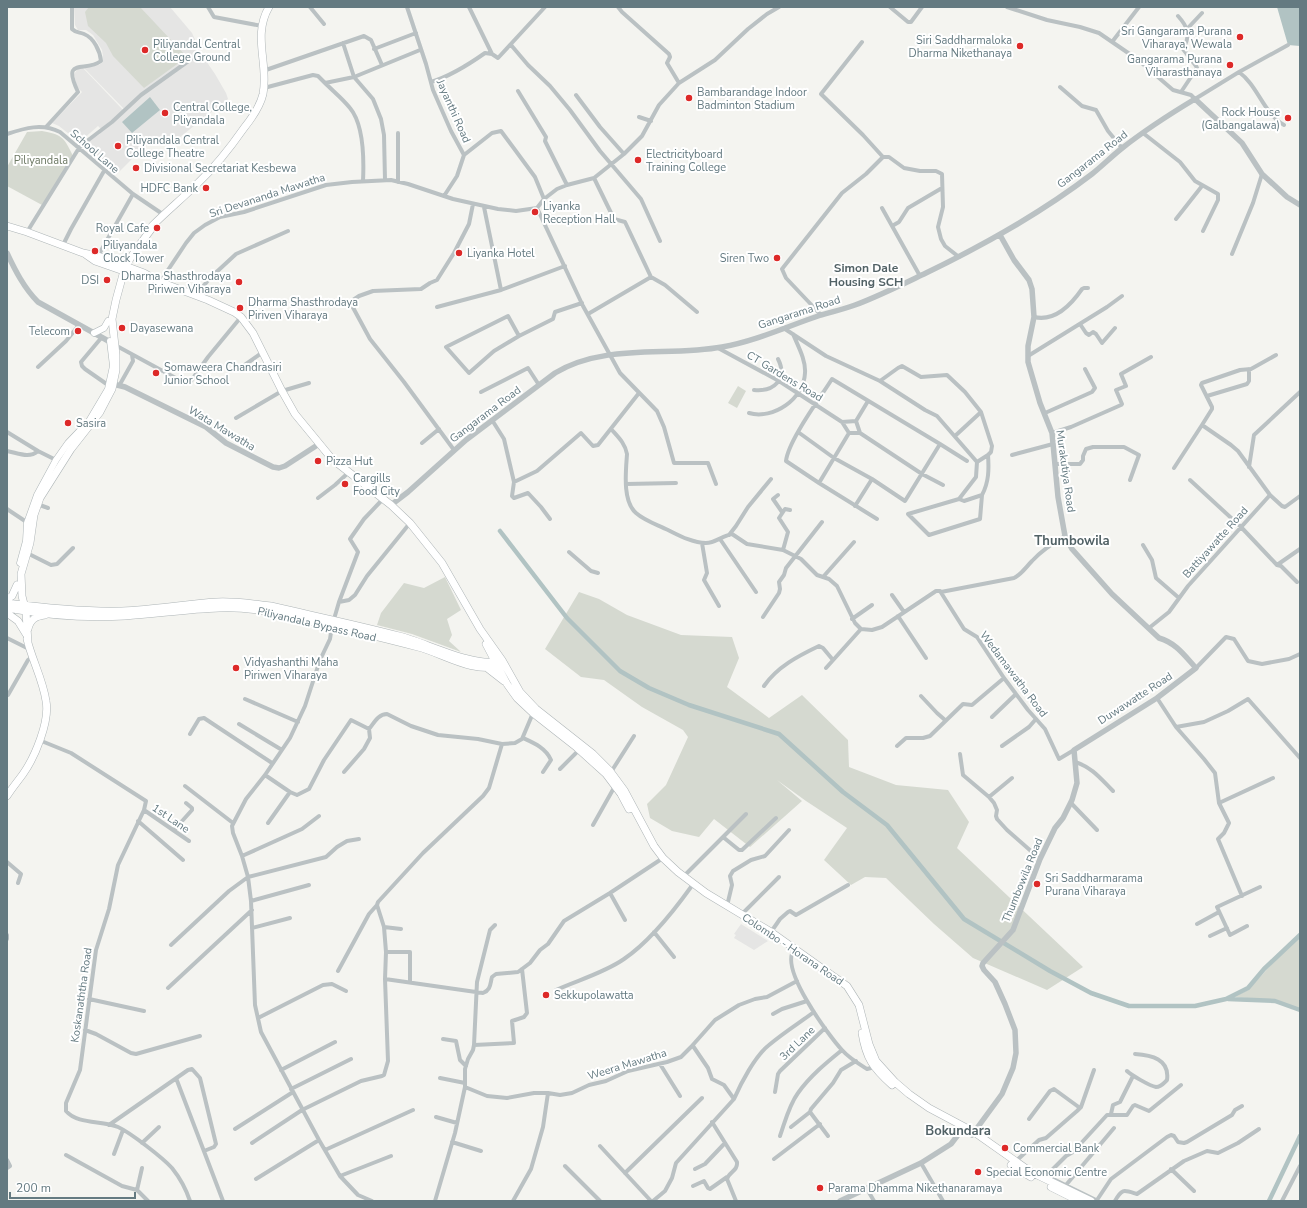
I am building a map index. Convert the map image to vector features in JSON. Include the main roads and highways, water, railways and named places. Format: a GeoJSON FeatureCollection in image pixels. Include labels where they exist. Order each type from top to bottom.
{"type":"FeatureCollection","features":[{"type":"Feature","properties":{"kind":"main road"},"geometry":{"type":"LineString","coordinates":[[7,796],[23,774],[39,740],[47,714],[47,703],[29,646],[19,584],[20,563],[37,495],[59,462],[100,412],[114,385],[116,370],[108,317],[122,269],[135,244],[198,183],[233,145],[258,107],[264,88],[261,40],[262,26],[270,7]]}},
{"type":"Feature","properties":{"kind":"main road"},"geometry":{"type":"LineString","coordinates":[[112,343],[112,319],[122,269],[155,224]]}},
{"type":"Feature","properties":{"kind":"main road"},"geometry":{"type":"LineString","coordinates":[[7,226],[83,253],[98,256],[122,269],[144,273]]}},
{"type":"Feature","properties":{"kind":"main road"},"geometry":{"type":"LineString","coordinates":[[135,251],[133,258],[134,263],[137,268],[144,273],[159,281],[234,312],[240,317],[253,333],[295,414],[319,444],[332,459],[348,473],[391,505],[410,523],[442,563],[500,664],[507,684],[516,698],[534,711]]}},
{"type":"Feature","properties":{"kind":"main road"},"geometry":{"type":"LineString","coordinates":[[83,253],[95,261],[122,269],[150,280],[159,281]]}},
{"type":"Feature","properties":{"kind":"main road"},"geometry":{"type":"LineString","coordinates":[[94,333],[104,328],[108,321]]}},
{"type":"Feature","properties":{"kind":"main road"},"geometry":{"type":"LineString","coordinates":[[7,599],[12,596],[19,584],[30,542],[30,524],[40,498],[59,462]]}},
{"type":"Feature","properties":{"kind":"main road"},"geometry":{"type":"LineString","coordinates":[[19,584],[28,599],[43,607]]}},
{"type":"Feature","properties":{"kind":"main road","name":"Piliyandala Bypass Road"},"geometry":{"type":"LineString","coordinates":[[7,608],[43,607],[124,611],[218,602],[239,602],[271,606],[421,648],[460,663],[486,667],[500,664]]}},
{"type":"Feature","properties":{"kind":"main road","name":"Piliyandala Bypass Road"},"geometry":{"type":"LineString","coordinates":[[7,603],[53,614],[92,616],[124,616],[219,608],[246,608],[400,636],[466,659],[500,664]]}},
{"type":"Feature","properties":{"kind":"main road"},"geometry":{"type":"LineString","coordinates":[[7,613],[18,621],[27,632]]}},
{"type":"Feature","properties":{"kind":"main road"},"geometry":{"type":"LineString","coordinates":[[27,632],[32,619],[42,615],[53,614]]}},
{"type":"Feature","properties":{"kind":"main road"},"geometry":{"type":"LineString","coordinates":[[480,628],[488,648],[534,711]]}},
{"type":"Feature","properties":{"kind":"main road"},"geometry":{"type":"LineString","coordinates":[[477,661],[484,656],[488,648]]}},
{"type":"Feature","properties":{"kind":"main road"},"geometry":{"type":"LineString","coordinates":[[486,667],[507,684]]}},
{"type":"Feature","properties":{"kind":"main road","name":"Colombo - Horana Road"},"geometry":{"type":"LineString","coordinates":[[534,711],[606,774],[615,786],[651,848],[673,873],[716,903],[794,950]]}},
{"type":"Feature","properties":{"kind":"main road","name":"Colombo - Horana Road"},"geometry":{"type":"LineString","coordinates":[[534,711],[593,754],[611,772],[624,790],[661,859],[706,893],[771,932],[844,989],[858,1011],[864,1046],[876,1066],[892,1085],[927,1112],[973,1134],[1038,1181],[1079,1201]]}},
{"type":"Feature","properties":{"kind":"main road","name":"Colombo - Horana Road"},"geometry":{"type":"LineString","coordinates":[[1014,1164],[1096,1201]]}},
{"type":"Feature","properties":{"kind":"waterway"},"geometry":{"type":"LineString","coordinates":[[500,531],[567,618],[620,671],[649,688],[689,705],[779,734],[843,792],[887,825],[964,919],[1050,971],[1091,993],[1129,1006],[1195,1006],[1226,999],[1248,988],[1264,969],[1300,935]]}},
{"type":"Feature","properties":{"kind":"waterway"},"geometry":{"type":"LineString","coordinates":[[1228,999],[1275,1001],[1300,1010]]}},
{"type":"Feature","properties":{"kind":"waterway"},"geometry":{"type":"LineString","coordinates":[[1269,1201],[1300,1136]]}},
{"type":"Feature","properties":{"kind":"place","name":"Sri Gangarama Purana Viharaya, Wewala"},"geometry":{"type":"Point","coordinates":[1240,37]}},
{"type":"Feature","properties":{"kind":"place","name":"Siri Saddharmaloka Dharma Nikethanaya"},"geometry":{"type":"Point","coordinates":[1020,46]}},
{"type":"Feature","properties":{"kind":"place","name":"Piliyandal Central College Ground"},"geometry":{"type":"Point","coordinates":[145,50]}},
{"type":"Feature","properties":{"kind":"place","name":"Gangarama Purana Viharasthanaya"},"geometry":{"type":"Point","coordinates":[1230,65]}},
{"type":"Feature","properties":{"kind":"place","name":"Bambarandage Indoor Badminton Stadium"},"geometry":{"type":"Point","coordinates":[689,98]}},
{"type":"Feature","properties":{"kind":"place","name":"Central College, Pliyandala"},"geometry":{"type":"Point","coordinates":[165,113]}},
{"type":"Feature","properties":{"kind":"place","name":"Rock House (Galbangalawa)"},"geometry":{"type":"Point","coordinates":[1288,118]}},
{"type":"Feature","properties":{"kind":"place","name":"Piliyandala Central College Theatre"},"geometry":{"type":"Point","coordinates":[118,146]}},
{"type":"Feature","properties":{"kind":"place","name":"Electricityboard Training College"},"geometry":{"type":"Point","coordinates":[638,160]}},
{"type":"Feature","properties":{"kind":"place","name":"Divisional Secretariat Kesbewa"},"geometry":{"type":"Point","coordinates":[136,168]}},
{"type":"Feature","properties":{"kind":"place","name":"HDFC Bank"},"geometry":{"type":"Point","coordinates":[206,188]}},
{"type":"Feature","properties":{"kind":"place","name":"Liyanka Reception Hall"},"geometry":{"type":"Point","coordinates":[535,212]}},
{"type":"Feature","properties":{"kind":"place","name":"Royal Cafe"},"geometry":{"type":"Point","coordinates":[157,228]}},
{"type":"Feature","properties":{"kind":"place","name":"Piliyandala Clock Tower"},"geometry":{"type":"Point","coordinates":[95,251]}},
{"type":"Feature","properties":{"kind":"place","name":"Liyanka Hotel"},"geometry":{"type":"Point","coordinates":[459,253]}},
{"type":"Feature","properties":{"kind":"place","name":"Siren Two"},"geometry":{"type":"Point","coordinates":[777,258]}},
{"type":"Feature","properties":{"kind":"place","name":"DSI"},"geometry":{"type":"Point","coordinates":[107,280]}},
{"type":"Feature","properties":{"kind":"place","name":"Dharma Shasthrodaya Piriwen Viharaya"},"geometry":{"type":"Point","coordinates":[239,282]}},
{"type":"Feature","properties":{"kind":"place","name":"Dharma Shasthrodaya Piriven Viharaya"},"geometry":{"type":"Point","coordinates":[240,308]}},
{"type":"Feature","properties":{"kind":"place","name":"Dayasewana"},"geometry":{"type":"Point","coordinates":[122,328]}},
{"type":"Feature","properties":{"kind":"place","name":"Telecom"},"geometry":{"type":"Point","coordinates":[78,331]}},
{"type":"Feature","properties":{"kind":"place","name":"Somaweera Chandrasiri Junior School"},"geometry":{"type":"Point","coordinates":[156,373]}},
{"type":"Feature","properties":{"kind":"place","name":"Sasira"},"geometry":{"type":"Point","coordinates":[68,423]}},
{"type":"Feature","properties":{"kind":"place","name":"Pizza Hut"},"geometry":{"type":"Point","coordinates":[318,461]}},
{"type":"Feature","properties":{"kind":"place","name":"Cargills Food City"},"geometry":{"type":"Point","coordinates":[345,484]}},
{"type":"Feature","properties":{"kind":"place","name":"Vidyashanthi Maha Piriwen Viharaya"},"geometry":{"type":"Point","coordinates":[236,668]}},
{"type":"Feature","properties":{"kind":"place","name":"Sri Saddharmarama Purana Viharaya"},"geometry":{"type":"Point","coordinates":[1037,884]}},
{"type":"Feature","properties":{"kind":"place","name":"Sekkupolawatta"},"geometry":{"type":"Point","coordinates":[546,995]}},
{"type":"Feature","properties":{"kind":"place","name":"Commercial Bank"},"geometry":{"type":"Point","coordinates":[1005,1148]}},
{"type":"Feature","properties":{"kind":"place","name":"Special Economic Centre"},"geometry":{"type":"Point","coordinates":[978,1172]}},
{"type":"Feature","properties":{"kind":"place","name":"Parama Dhamma Nikethanaramaya"},"geometry":{"type":"Point","coordinates":[820,1188]}},
{"type":"Feature","properties":{"kind":"district","name":"Simon Dale Housing SCH"},"geometry":{"type":"Point","coordinates":[866,275]}},
{"type":"Feature","properties":{"kind":"district","name":"Thumbowila"},"geometry":{"type":"Point","coordinates":[1072,540]}},
{"type":"Feature","properties":{"kind":"district","name":"Bokundara"},"geometry":{"type":"Point","coordinates":[958,1130]}},
{"type":"Feature","properties":{"kind":"park label","name":"Piliyandala"},"geometry":{"type":"Point","coordinates":[41,160]}}]}
